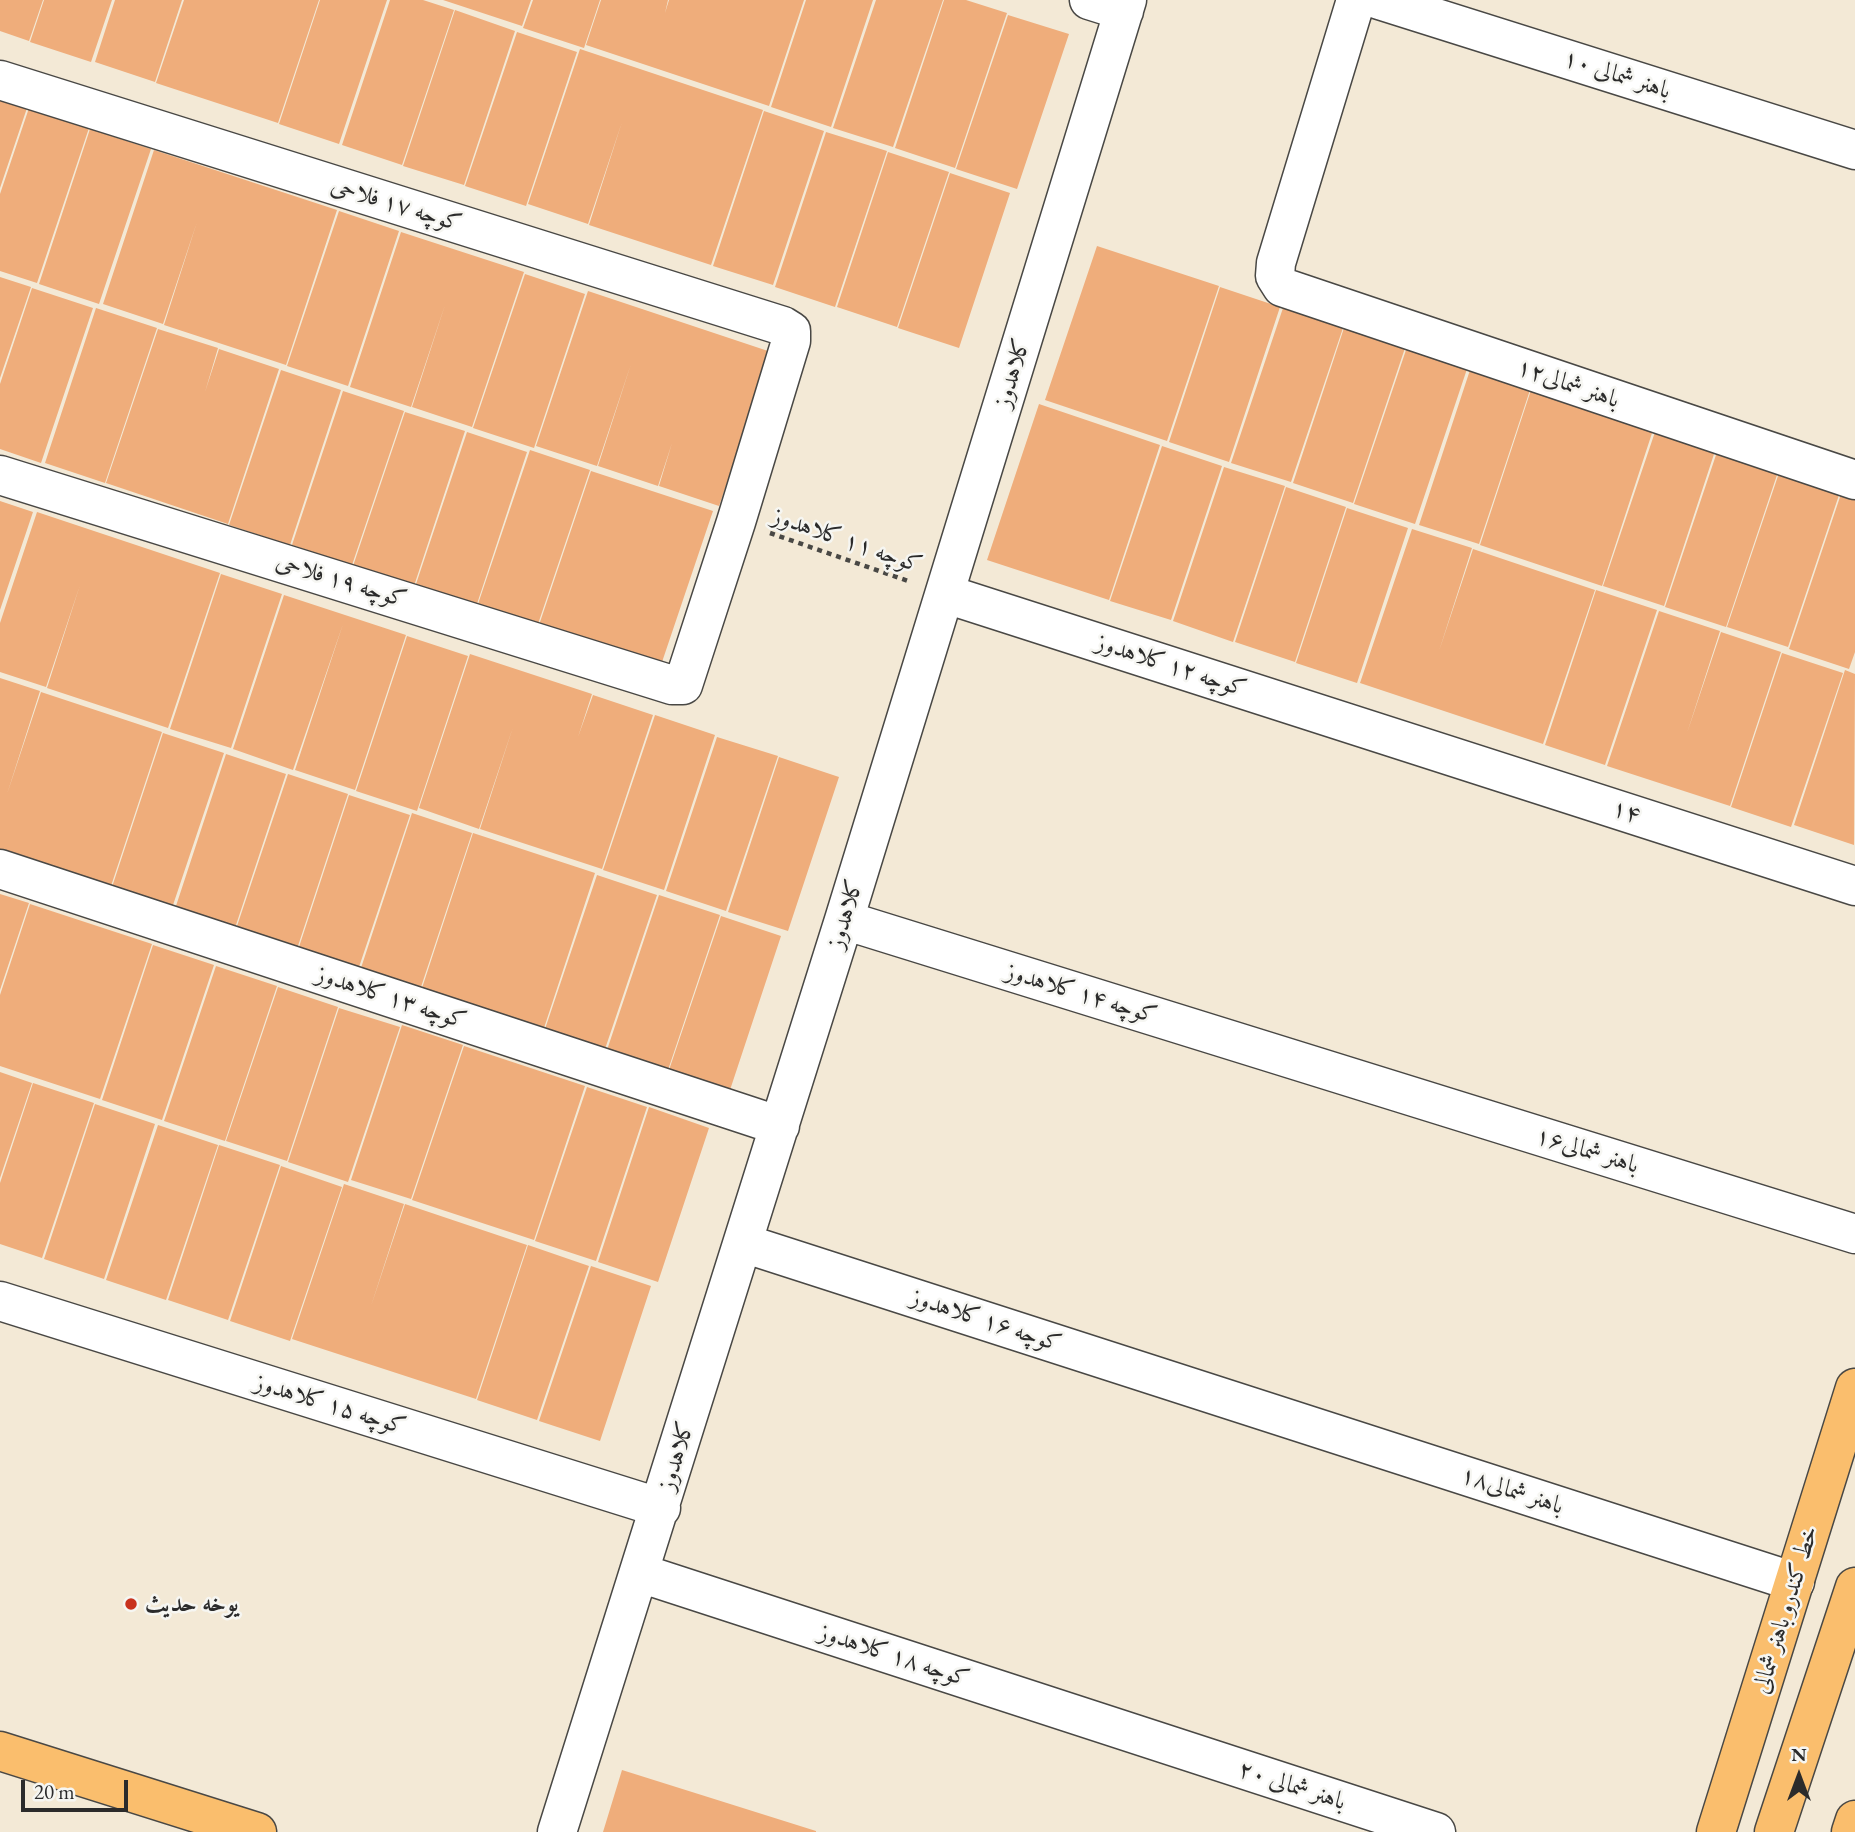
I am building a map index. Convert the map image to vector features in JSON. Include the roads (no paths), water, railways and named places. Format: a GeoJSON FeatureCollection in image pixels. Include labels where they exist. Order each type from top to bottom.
{"type":"FeatureCollection","features":[{"type":"Feature","properties":{"kind":"main road","name":"خط کندرو باهنر شمالی"},"geometry":{"type":"LineString","coordinates":[[1716,1832],[1855,1388]]}},
{"type":"Feature","properties":{"kind":"main road"},"geometry":{"type":"LineString","coordinates":[[1774,1832],[1855,1587]]}},
{"type":"Feature","properties":{"kind":"main road"},"geometry":{"type":"LineString","coordinates":[[0,1751],[257,1832]]}},
{"type":"Feature","properties":{"kind":"main road"},"geometry":{"type":"LineString","coordinates":[[1851,1832],[1855,1820]]}},
{"type":"Feature","properties":{"kind":"street","name":"باهنر شمالی۱۲"},"geometry":{"type":"LineString","coordinates":[[1356,0],[1276,263],[1275,276],[1282,287],[1855,480]]}},
{"type":"Feature","properties":{"kind":"street","name":"۱۰ باهنر شمالی"},"geometry":{"type":"LineString","coordinates":[[1379,0],[1855,150]]}},
{"type":"Feature","properties":{"kind":"street","name":"کلاهدوز"},"geometry":{"type":"LineString","coordinates":[[555,1830],[640,1573],[946,594],[1113,4]]}},
{"type":"Feature","properties":{"kind":"street","name":"کوچه ۱۷ فلاحی"},"geometry":{"type":"LineString","coordinates":[[0,80],[757,318],[791,331],[791,341],[736,522],[683,685]]}},
{"type":"Feature","properties":{"kind":"street","name":"کوچه ۱۹ فلاحی"},"geometry":{"type":"LineString","coordinates":[[0,475],[659,681],[683,685]]}},
{"type":"Feature","properties":{"kind":"street","name":"کوچه ۱۲ کلاهدوز"},"geometry":{"type":"LineString","coordinates":[[946,594],[1398,739]]}},
{"type":"Feature","properties":{"kind":"street","name":"۱۴"},"geometry":{"type":"LineString","coordinates":[[1398,739],[1855,886]]}},
{"type":"Feature","properties":{"kind":"street","name":"کوچه ۱۳ کلاهدوز"},"geometry":{"type":"LineString","coordinates":[[1,870],[780,1126]]}},
{"type":"Feature","properties":{"kind":"street","name":"کوچه ۱۴ کلاهدوز"},"geometry":{"type":"LineString","coordinates":[[844,920],[1319,1068]]}},
{"type":"Feature","properties":{"kind":"street","name":"باهنر شمالی۱۶"},"geometry":{"type":"LineString","coordinates":[[1319,1068],[1855,1234]]}},
{"type":"Feature","properties":{"kind":"street","name":"کوچه ۱۶ کلاهدوز"},"geometry":{"type":"LineString","coordinates":[[743,1242],[1228,1399]]}},
{"type":"Feature","properties":{"kind":"street","name":"کوچه ۱۵ کلاهدوز"},"geometry":{"type":"LineString","coordinates":[[0,1301],[660,1508]]}},
{"type":"Feature","properties":{"kind":"street","name":"باهنر شمالی۱۸"},"geometry":{"type":"LineString","coordinates":[[1228,1399],[1795,1582]]}},
{"type":"Feature","properties":{"kind":"street","name":"کوچه ۱۸ کلاهدوز"},"geometry":{"type":"LineString","coordinates":[[640,1573],[1149,1739]]}},
{"type":"Feature","properties":{"kind":"street","name":"۲۰ باهنر شمالی"},"geometry":{"type":"LineString","coordinates":[[1149,1739],[1436,1832]]}},
{"type":"Feature","properties":{"kind":"place","name":"یوخه حدیث"},"geometry":{"type":"Point","coordinates":[131,1604]}}]}
